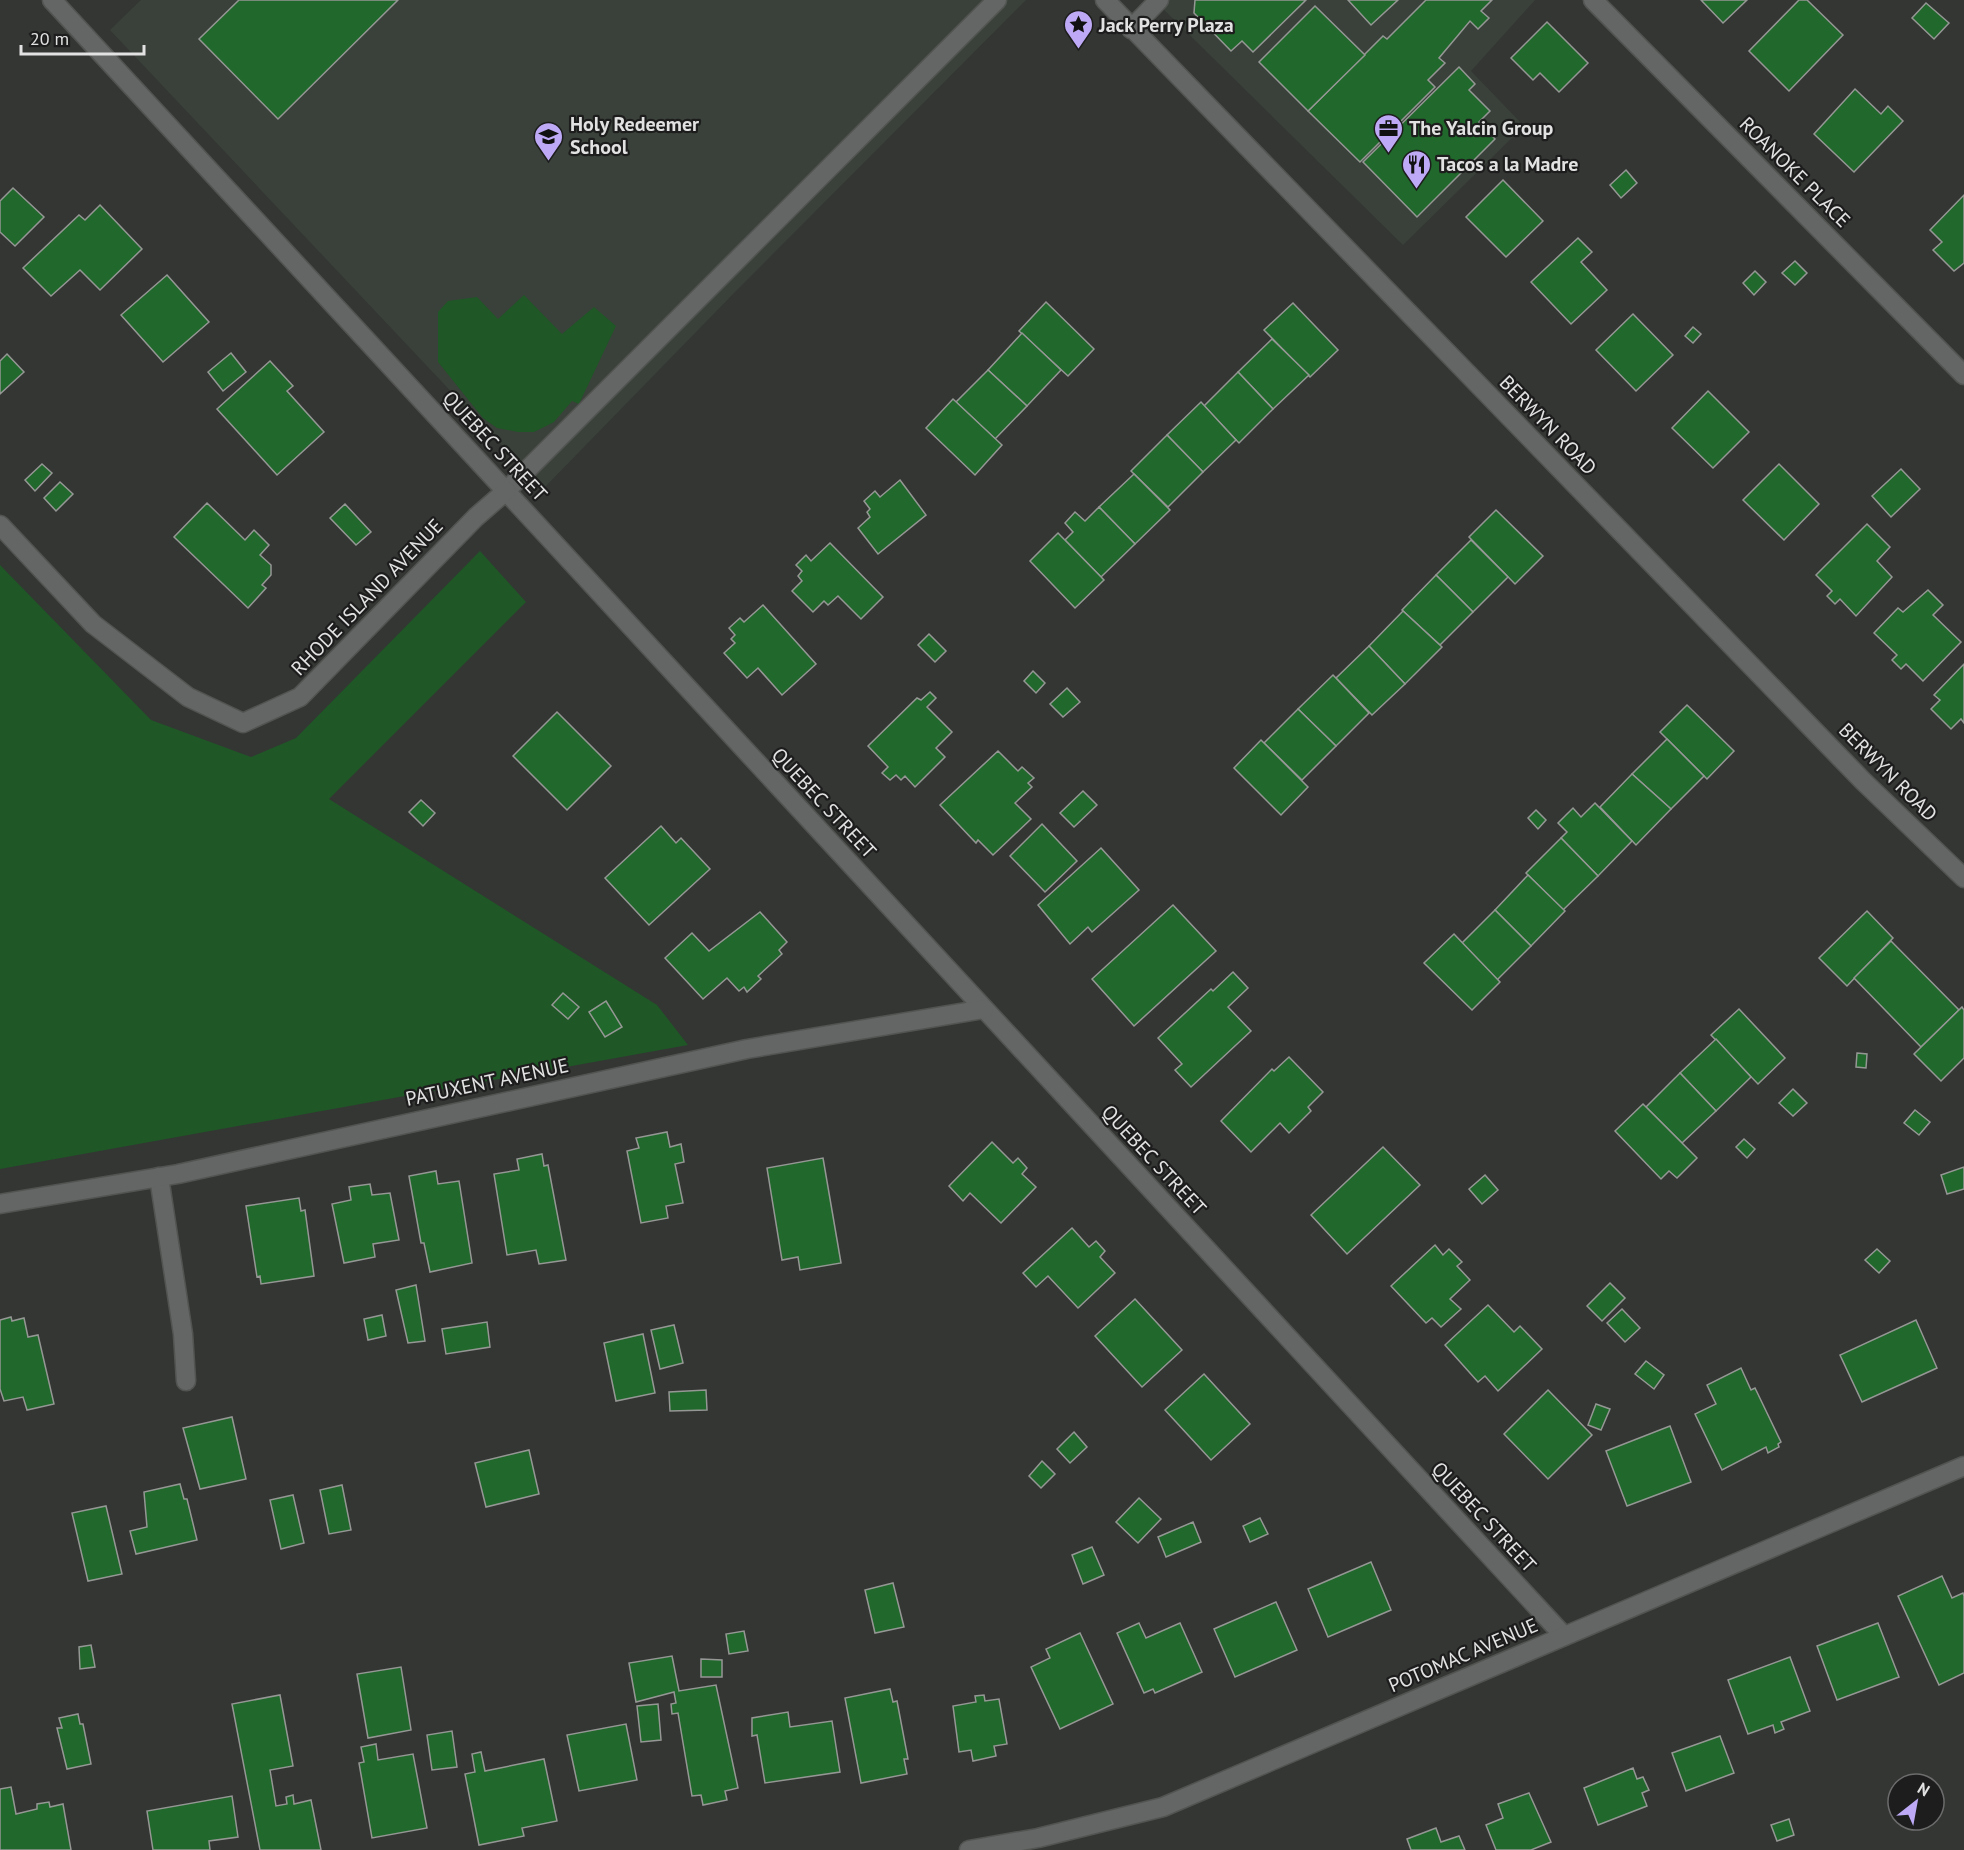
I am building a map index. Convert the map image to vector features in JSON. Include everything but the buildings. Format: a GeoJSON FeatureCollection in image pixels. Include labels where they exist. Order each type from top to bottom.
{"type":"FeatureCollection","features":[{"type":"Feature","properties":{"kind":"street","name":"QUEBEC STREET"},"geometry":{"type":"LineString","coordinates":[[52,0],[1564,1636]]}},
{"type":"Feature","properties":{"kind":"street","name":"RHODE ISLAND AVENUE"},"geometry":{"type":"LineString","coordinates":[[0,525],[93,624],[188,697],[243,723],[300,697],[997,0]]}},
{"type":"Feature","properties":{"kind":"street","name":"BERWYN ROAD"},"geometry":{"type":"LineString","coordinates":[[1105,0],[1855,772],[1964,878]]}},
{"type":"Feature","properties":{"kind":"street"},"geometry":{"type":"LineString","coordinates":[[1131,29],[1159,0]]}},
{"type":"Feature","properties":{"kind":"street","name":"ROANOKE PLACE"},"geometry":{"type":"LineString","coordinates":[[1593,0],[1964,375]]}},
{"type":"Feature","properties":{"kind":"street","name":"PATUXENT AVENUE"},"geometry":{"type":"LineString","coordinates":[[0,1203],[159,1178],[747,1049],[984,1009]]}},
{"type":"Feature","properties":{"kind":"street"},"geometry":{"type":"LineString","coordinates":[[159,1178],[183,1334],[186,1381]]}},
{"type":"Feature","properties":{"kind":"street","name":"POTOMAC AVENUE"},"geometry":{"type":"LineString","coordinates":[[969,1850],[1038,1838],[1163,1807],[1964,1466]]}},
{"type":"Feature","properties":{"kind":"shaded area","name":"Holy Redeemer School"},"geometry":{"type":"Polygon","coordinates":[[[141,0],[1026,0],[735,292],[543,489],[110,30],[141,0]]]}},
{"type":"Feature","properties":{"kind":"shaded area"},"geometry":{"type":"Polygon","coordinates":[[[1154,0],[1535,0],[1471,71],[1524,126],[1403,245],[1154,0]]]}},
{"type":"Feature","properties":{"kind":"green space"},"geometry":{"type":"Polygon","coordinates":[[[524,295],[562,334],[594,307],[616,326],[579,404],[572,401],[554,422],[534,432],[497,428],[483,418],[438,362],[438,312],[448,301],[477,297],[498,319],[524,295]]]}},
{"type":"Feature","properties":{"kind":"green space"},"geometry":{"type":"Polygon","coordinates":[[[480,551],[526,602],[329,799],[657,1005],[688,1045],[0,1169],[0,565],[151,720],[251,757],[296,738],[480,551]]]}},
{"type":"Feature","properties":{"kind":"place","name":"Jack Perry Plaza"},"geometry":{"type":"Point","coordinates":[1078,50]}},
{"type":"Feature","properties":{"kind":"place","name":"The Yalcin Group"},"geometry":{"type":"Point","coordinates":[1388,154]}},
{"type":"Feature","properties":{"kind":"place","name":"Holy Redeemer School"},"geometry":{"type":"Point","coordinates":[549,162]}},
{"type":"Feature","properties":{"kind":"place","name":"Tacos a la Madre"},"geometry":{"type":"Point","coordinates":[1416,190]}}]}
